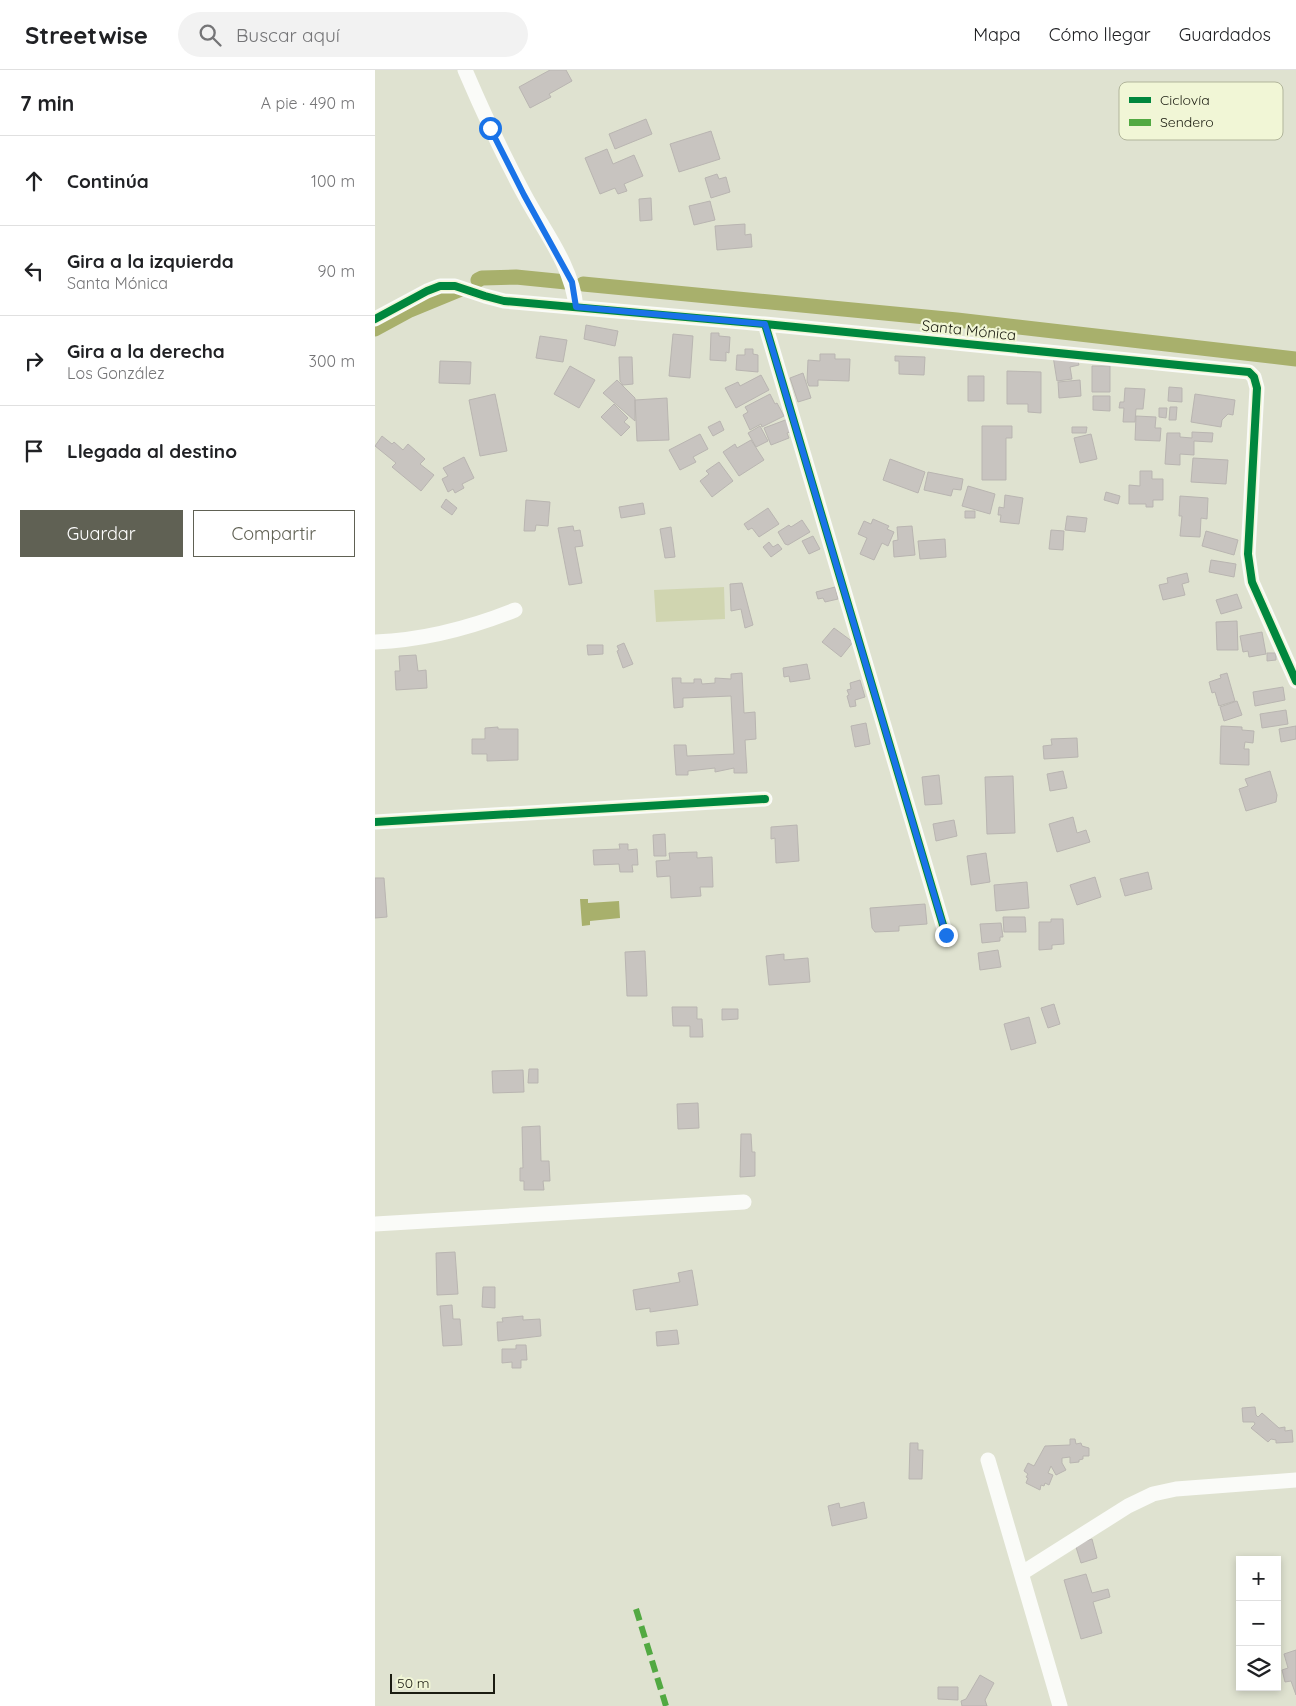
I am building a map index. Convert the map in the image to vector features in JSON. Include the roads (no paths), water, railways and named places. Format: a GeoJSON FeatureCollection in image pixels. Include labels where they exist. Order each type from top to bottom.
{"type":"FeatureCollection","features":[{"type":"Feature","properties":{"kind":"street"},"geometry":{"type":"LineString","coordinates":[[465,70],[490,128],[572,282],[576,307]]}},
{"type":"Feature","properties":{"kind":"street","name":"Santa Mónica"},"geometry":{"type":"LineString","coordinates":[[375,319],[434,288],[447,285],[463,288],[503,301],[765,324],[1249,372],[1254,377],[1257,388],[1248,554],[1249,572],[1296,681]]}},
{"type":"Feature","properties":{"kind":"street"},"geometry":{"type":"LineString","coordinates":[[765,324],[946,935]]}},
{"type":"Feature","properties":{"kind":"street"},"geometry":{"type":"LineString","coordinates":[[375,642],[431,636],[488,621],[515,610]]}},
{"type":"Feature","properties":{"kind":"street"},"geometry":{"type":"LineString","coordinates":[[375,822],[765,799]]}},
{"type":"Feature","properties":{"kind":"street"},"geometry":{"type":"LineString","coordinates":[[375,1224],[744,1202]]}},
{"type":"Feature","properties":{"kind":"street"},"geometry":{"type":"LineString","coordinates":[[988,1460],[1060,1706]]}},
{"type":"Feature","properties":{"kind":"street"},"geometry":{"type":"LineString","coordinates":[[1022,1573],[1128,1506],[1153,1494],[1176,1489],[1296,1480]]}},
{"type":"Feature","properties":{"kind":"waterway"},"geometry":{"type":"LineString","coordinates":[[478,280],[482,278],[516,277],[566,282]]}},
{"type":"Feature","properties":{"kind":"waterway"},"geometry":{"type":"LineString","coordinates":[[583,284],[957,320],[1296,359]]}},
{"type":"Feature","properties":{"kind":"waterway"},"geometry":{"type":"LineString","coordinates":[[375,329],[410,310],[461,289]]}}]}
